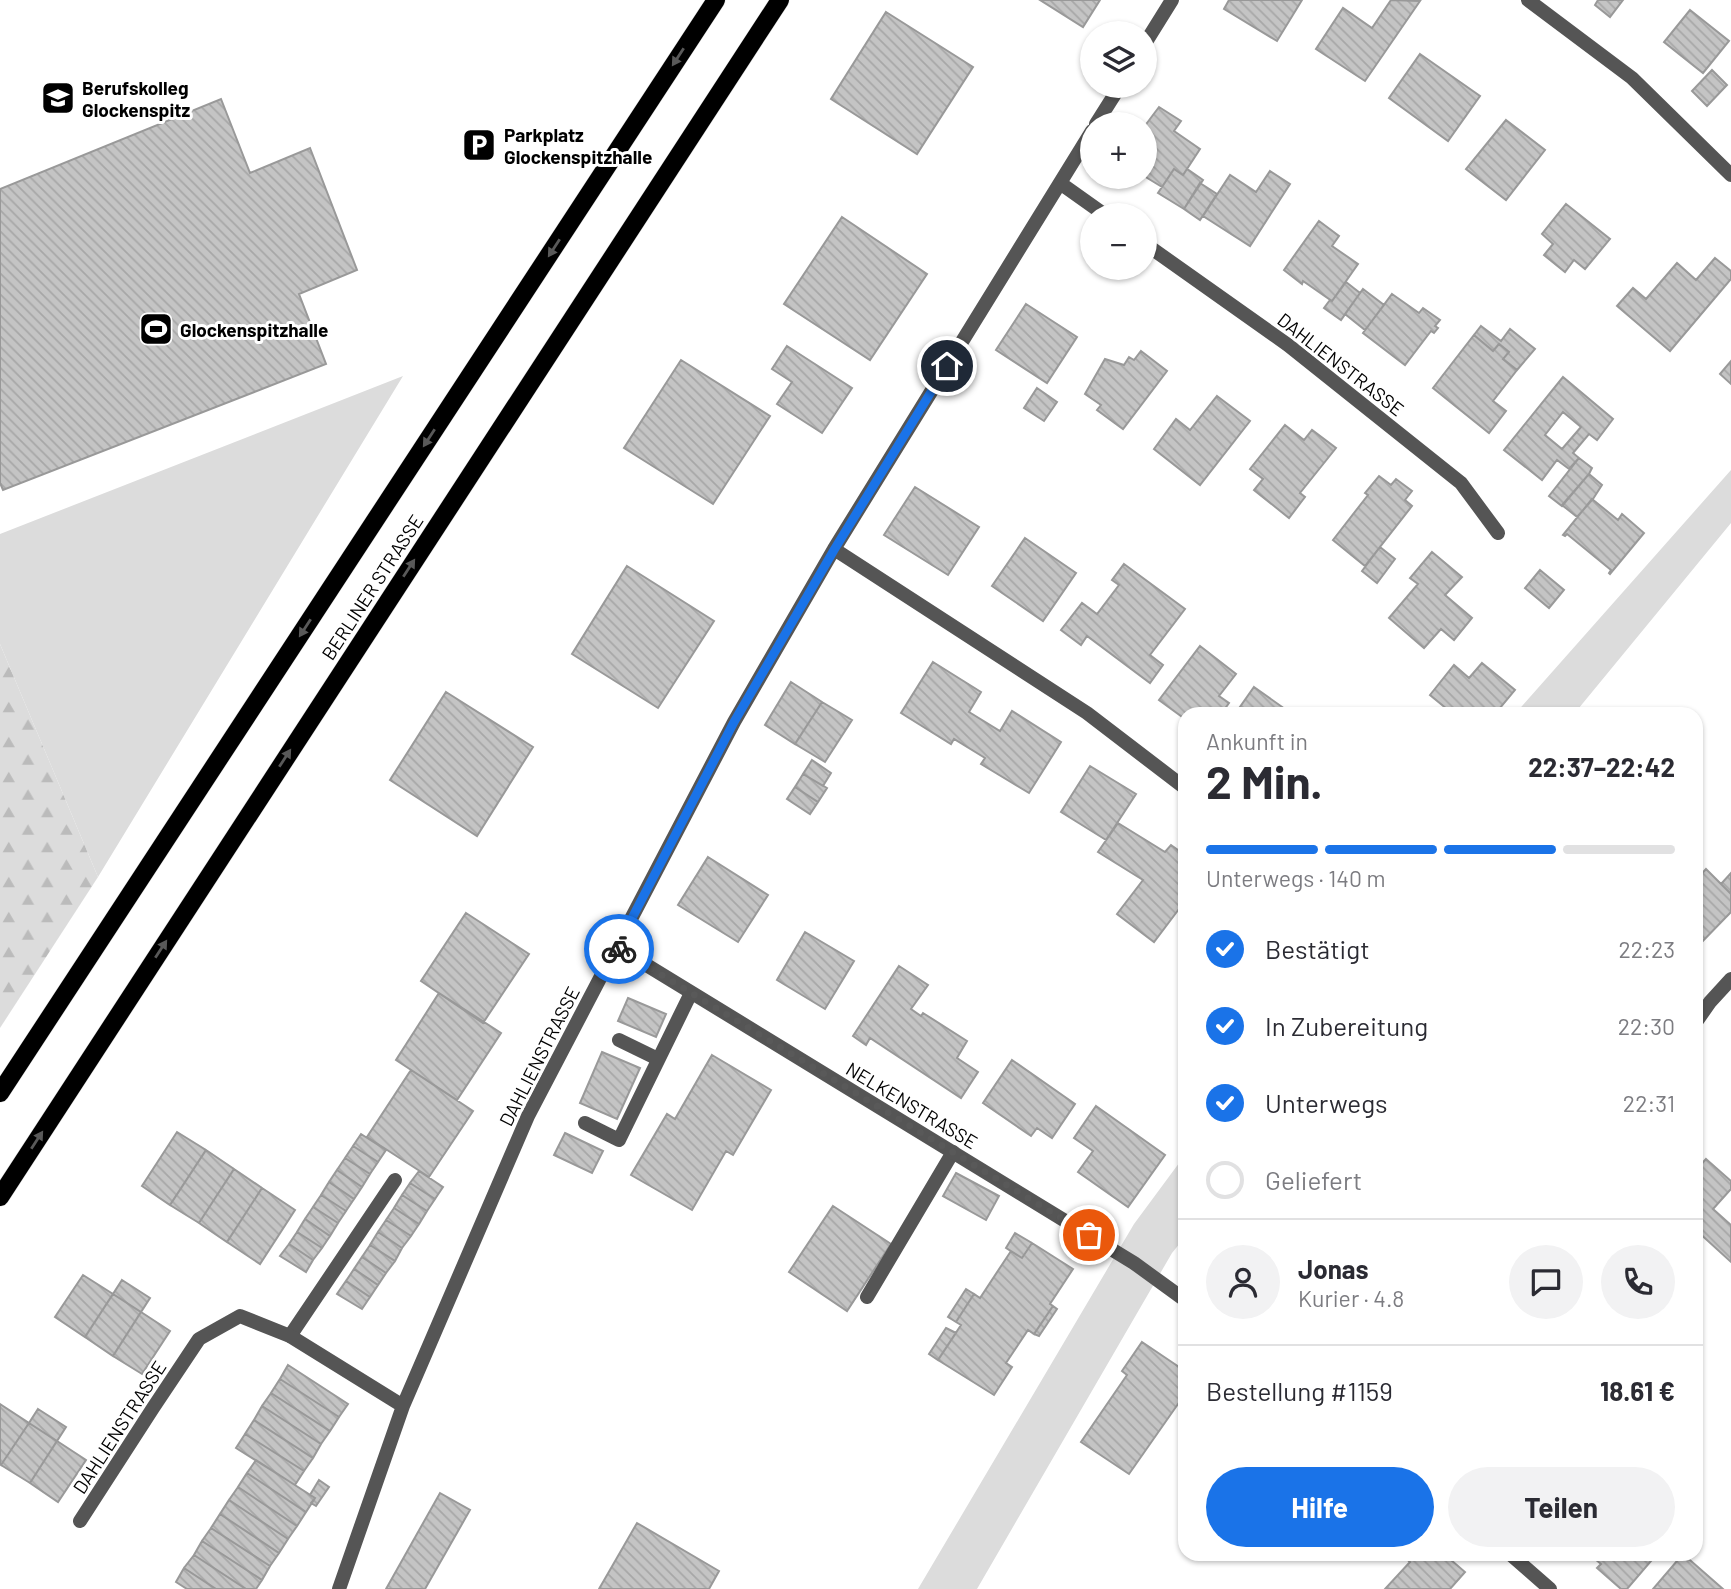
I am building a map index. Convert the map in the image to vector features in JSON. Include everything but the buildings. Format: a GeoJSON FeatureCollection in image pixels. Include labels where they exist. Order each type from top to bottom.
{"type":"FeatureCollection","features":[{"type":"Feature","properties":{"kind":"main road","name":"BERLINER STRASSE"},"geometry":{"type":"LineString","coordinates":[[0,1093],[716,0]]}},
{"type":"Feature","properties":{"kind":"main road","name":"BERLINER STRASSE"},"geometry":{"type":"LineString","coordinates":[[0,1197],[779,0]]}},
{"type":"Feature","properties":{"kind":"street"},"geometry":{"type":"LineString","coordinates":[[1157,24],[1172,0]]}},
{"type":"Feature","properties":{"kind":"street"},"geometry":{"type":"LineString","coordinates":[[1528,0],[1632,78],[1731,175]]}},
{"type":"Feature","properties":{"kind":"street","name":"DAHLIENSTRASSE"},"geometry":{"type":"LineString","coordinates":[[339,1589],[403,1406],[528,1116],[734,722],[834,550],[1080,150]]}},
{"type":"Feature","properties":{"kind":"street"},"geometry":{"type":"LineString","coordinates":[[1060,183],[1088,203]]}},
{"type":"Feature","properties":{"kind":"street","name":"DAHLIENSTRASSE"},"geometry":{"type":"LineString","coordinates":[[1157,252],[1288,345],[1461,483],[1498,533]]}},
{"type":"Feature","properties":{"kind":"street"},"geometry":{"type":"LineString","coordinates":[[834,550],[1087,713],[1178,783]]}},
{"type":"Feature","properties":{"kind":"street","name":"NELKENSTRASSE"},"geometry":{"type":"LineString","coordinates":[[617,947],[1134,1263],[1178,1295]]}},
{"type":"Feature","properties":{"kind":"street"},"geometry":{"type":"LineString","coordinates":[[1703,1012],[1731,979]]}},
{"type":"Feature","properties":{"kind":"street"},"geometry":{"type":"LineString","coordinates":[[585,1123],[619,1140],[691,993]]}},
{"type":"Feature","properties":{"kind":"street"},"geometry":{"type":"LineString","coordinates":[[619,1040],[658,1059]]}},
{"type":"Feature","properties":{"kind":"street"},"geometry":{"type":"LineString","coordinates":[[867,1297],[953,1152]]}},
{"type":"Feature","properties":{"kind":"street"},"geometry":{"type":"LineString","coordinates":[[290,1336],[396,1180]]}},
{"type":"Feature","properties":{"kind":"street","name":"DAHLIENSTRASSE"},"geometry":{"type":"LineString","coordinates":[[80,1521],[199,1339],[240,1315],[290,1336],[403,1406]]}},
{"type":"Feature","properties":{"kind":"street"},"geometry":{"type":"LineString","coordinates":[[1518,1561],[1550,1589]]}},
{"type":"Feature","properties":{"kind":"green space"},"geometry":{"type":"Polygon","coordinates":[[[403,376],[98,877],[0,644],[0,534],[403,376]]]}},
{"type":"Feature","properties":{"kind":"green space"},"geometry":{"type":"Polygon","coordinates":[[[1731,470],[1731,523],[1580,707],[1521,707],[1731,470]]]}},
{"type":"Feature","properties":{"kind":"green space"},"geometry":{"type":"Polygon","coordinates":[[[0,644],[98,877],[0,1028],[0,644]]]}},
{"type":"Feature","properties":{"kind":"green space"},"geometry":{"type":"Polygon","coordinates":[[[1178,1164],[1178,1246],[977,1589],[918,1589],[1134,1224],[1178,1164]]]}},
{"type":"Feature","properties":{"kind":"way so far"},"geometry":{"type":"LineString","coordinates":[[619,949],[1089,1235]]}},
{"type":"Feature","properties":{"kind":"place","name":"Berufskolleg Glockenspitz"},"geometry":{"type":"Point","coordinates":[58,98]}},
{"type":"Feature","properties":{"kind":"place","name":"Parkplatz Glockenspitzhalle"},"geometry":{"type":"Point","coordinates":[479,145]}},
{"type":"Feature","properties":{"kind":"place","name":"Glockenspitzhalle"},"geometry":{"type":"Point","coordinates":[156,329]}},
{"type":"Feature","properties":{"kind":"route"},"geometry":{"type":"LineString","coordinates":[[619,949],[617,947],[734,722],[834,550],[947,366]]}}]}
